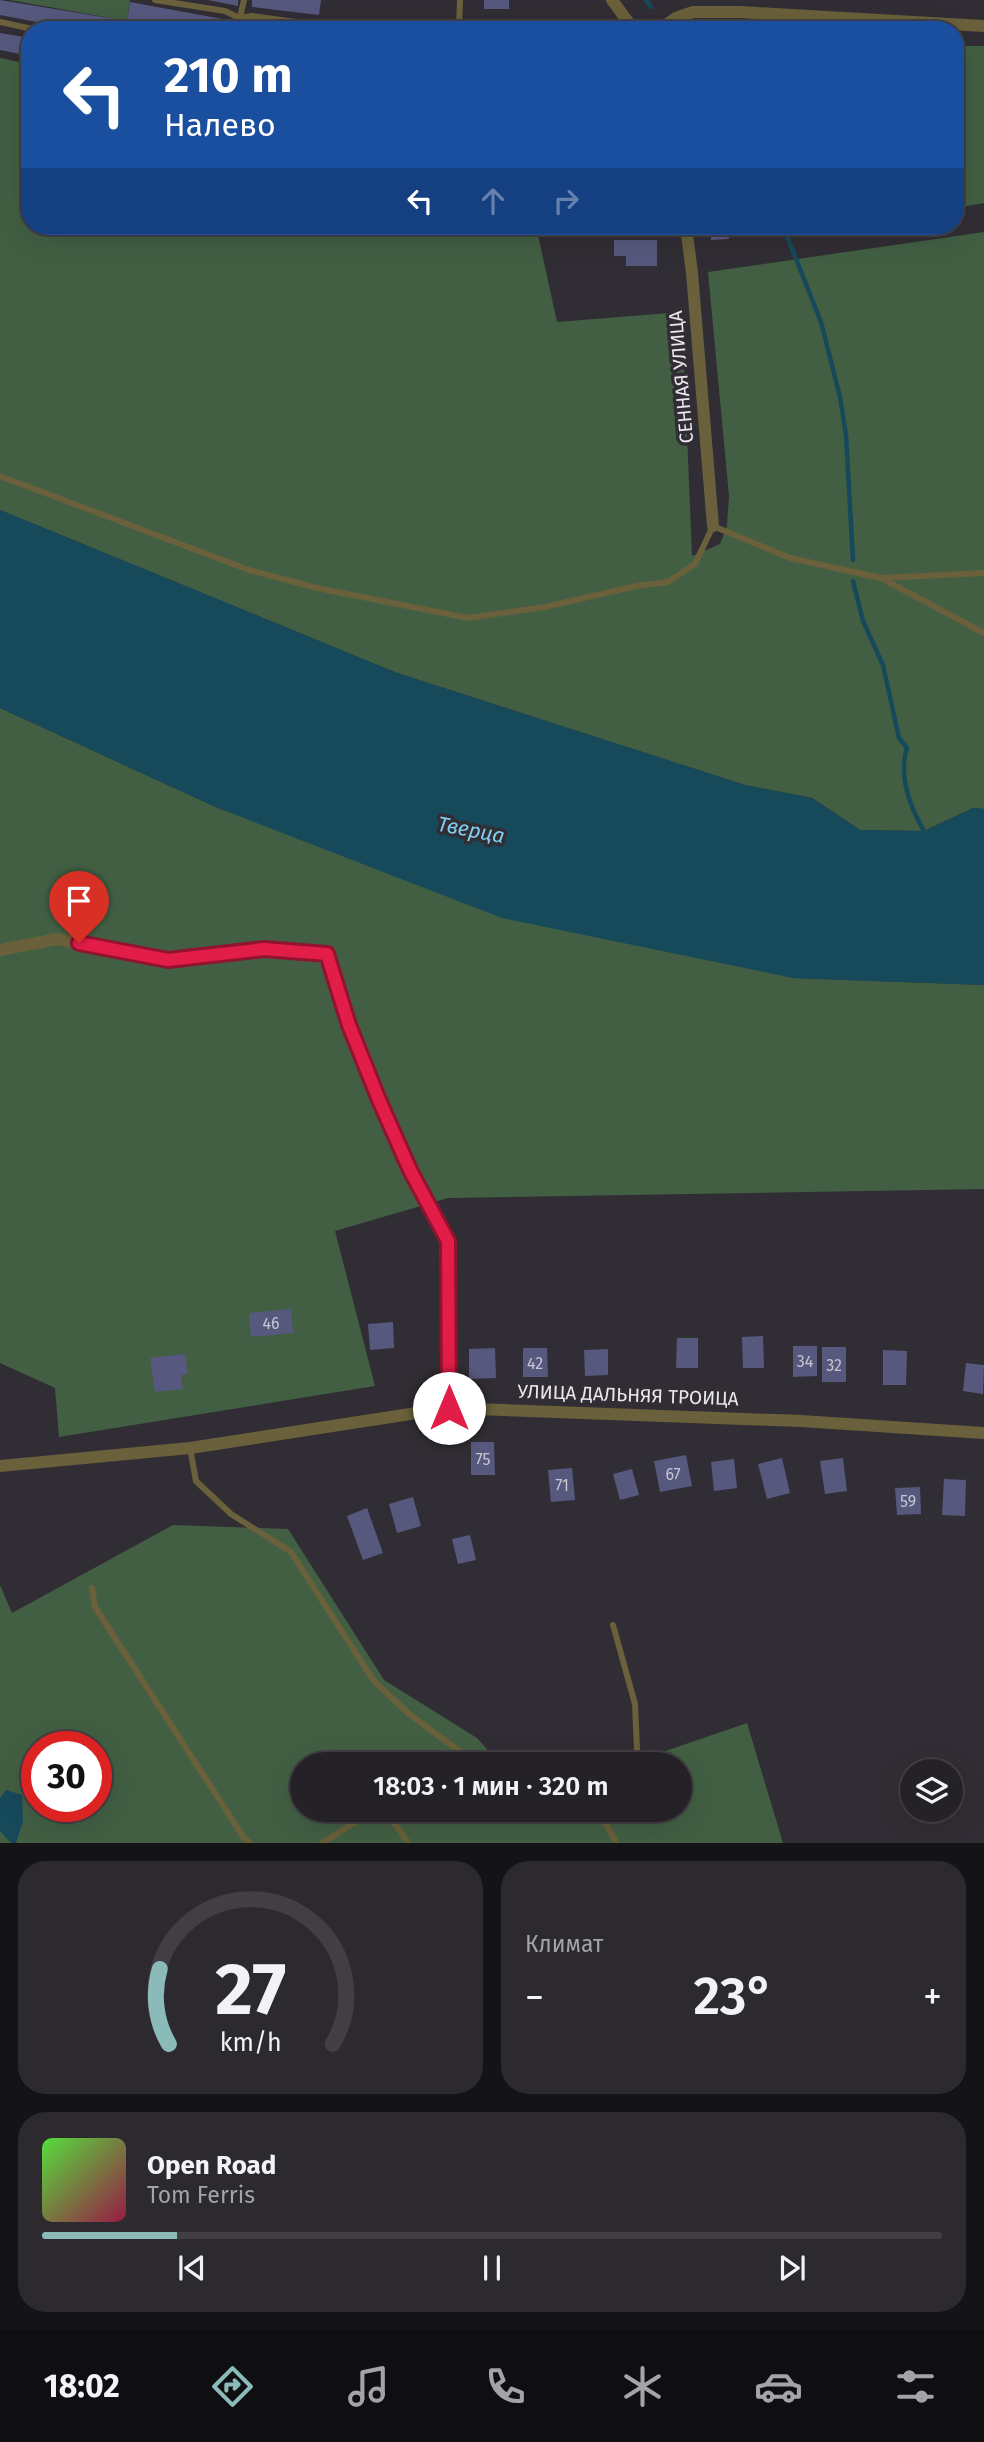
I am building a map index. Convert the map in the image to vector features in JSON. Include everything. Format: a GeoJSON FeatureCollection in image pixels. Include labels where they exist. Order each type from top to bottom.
{"type":"FeatureCollection","features":[{"type":"Feature","properties":{"kind":"street"},"geometry":{"type":"LineString","coordinates":[[612,0],[627,21]]}},
{"type":"Feature","properties":{"kind":"street"},"geometry":{"type":"LineString","coordinates":[[672,21],[693,12],[739,6],[923,21]]}},
{"type":"Feature","properties":{"kind":"street"},"geometry":{"type":"LineString","coordinates":[[964,24],[984,26]]}},
{"type":"Feature","properties":{"kind":"street","name":"СЕННАЯ УЛИЦА"},"geometry":{"type":"LineString","coordinates":[[687,235],[713,526]]}},
{"type":"Feature","properties":{"kind":"street"},"geometry":{"type":"LineString","coordinates":[[0,950],[57,939],[168,960],[264,949],[327,954],[349,1025],[379,1100],[410,1170],[448,1241],[449,1408]]}},
{"type":"Feature","properties":{"kind":"street","name":"УЛИЦА ДАЛЬНЯЯ ТРОИЦА"},"geometry":{"type":"LineString","coordinates":[[0,1466],[190,1448],[449,1408],[801,1421],[984,1433]]}},
{"type":"Feature","properties":{"kind":"lane"},"geometry":{"type":"LineString","coordinates":[[155,0],[225,11],[239,18],[252,16],[288,21]]}},
{"type":"Feature","properties":{"kind":"lane"},"geometry":{"type":"LineString","coordinates":[[238,21],[244,0]]}},
{"type":"Feature","properties":{"kind":"lane"},"geometry":{"type":"LineString","coordinates":[[460,0],[460,21]]}},
{"type":"Feature","properties":{"kind":"lane"},"geometry":{"type":"LineString","coordinates":[[0,22],[21,27]]}},
{"type":"Feature","properties":{"kind":"lane"},"geometry":{"type":"LineString","coordinates":[[0,476],[249,570],[317,588],[468,618],[545,607],[636,586],[668,582],[695,564],[713,526],[790,558],[881,578],[984,573]]}},
{"type":"Feature","properties":{"kind":"lane"},"geometry":{"type":"LineString","coordinates":[[881,578],[984,633]]}},
{"type":"Feature","properties":{"kind":"lane"},"geometry":{"type":"LineString","coordinates":[[190,1448],[196,1481],[231,1514],[291,1552],[373,1680],[409,1714],[461,1752]]}},
{"type":"Feature","properties":{"kind":"lane"},"geometry":{"type":"LineString","coordinates":[[92,1588],[95,1607],[244,1838],[250,1843]]}},
{"type":"Feature","properties":{"kind":"lane"},"geometry":{"type":"LineString","coordinates":[[613,1625],[635,1704],[636,1752]]}},
{"type":"Feature","properties":{"kind":"lane"},"geometry":{"type":"LineString","coordinates":[[321,1843],[355,1822]]}},
{"type":"Feature","properties":{"kind":"lane"},"geometry":{"type":"LineString","coordinates":[[394,1822],[409,1843]]}},
{"type":"Feature","properties":{"kind":"lane"},"geometry":{"type":"LineString","coordinates":[[605,1822],[617,1843]]}},
{"type":"Feature","properties":{"kind":"green space"},"geometry":{"type":"Polygon","coordinates":[[[10,0],[130,0],[127,21],[10,0]]]}},
{"type":"Feature","properties":{"kind":"green space"},"geometry":{"type":"Polygon","coordinates":[[[964,46],[984,46],[984,203],[964,207],[964,46]]]}},
{"type":"Feature","properties":{"kind":"green space"},"geometry":{"type":"Polygon","coordinates":[[[0,58],[21,62],[21,235],[538,235],[557,322],[682,312],[692,556],[720,544],[727,526],[729,496],[708,272],[984,232],[984,809],[973,808],[924,831],[860,830],[812,798],[745,785],[397,673],[0,510],[0,58]]]}},
{"type":"Feature","properties":{"kind":"green space"},"geometry":{"type":"Polygon","coordinates":[[[0,708],[218,808],[793,978],[984,985],[984,1189],[448,1198],[335,1231],[375,1386],[59,1437],[55,1388],[0,1363],[0,708]]]}},
{"type":"Feature","properties":{"kind":"green space"},"geometry":{"type":"Polygon","coordinates":[[[173,1525],[288,1529],[384,1680],[477,1738],[489,1752],[290,1752],[290,1822],[692,1822],[692,1752],[663,1752],[747,1723],[783,1843],[0,1843],[0,1585],[12,1613],[173,1525]]]}},
{"type":"Feature","properties":{"kind":"water","name":"Тверца"},"geometry":{"type":"Polygon","coordinates":[[[0,510],[397,673],[745,785],[812,798],[860,830],[924,831],[973,808],[984,809],[984,985],[793,978],[502,918],[218,808],[0,708],[0,510]]]}},
{"type":"Feature","properties":{"kind":"water"},"geometry":{"type":"Polygon","coordinates":[[[6,1790],[21,1795],[23,1822],[16,1843],[11,1843],[0,1831],[0,1798],[6,1790]]]}},
{"type":"Feature","properties":{"kind":"building"},"geometry":{"type":"Polygon","coordinates":[[[0,0],[127,21],[31,21],[0,15],[0,0]]]}},
{"type":"Feature","properties":{"kind":"building"},"geometry":{"type":"Polygon","coordinates":[[[208,0],[238,0],[238,6],[208,0]]]}},
{"type":"Feature","properties":{"kind":"building"},"geometry":{"type":"Polygon","coordinates":[[[252,0],[321,0],[319,15],[252,7],[252,0]]]}},
{"type":"Feature","properties":{"kind":"building"},"geometry":{"type":"Polygon","coordinates":[[[484,0],[509,0],[509,9],[484,9],[484,0]]]}},
{"type":"Feature","properties":{"kind":"building"},"geometry":{"type":"Polygon","coordinates":[[[130,2],[233,21],[127,21],[130,2]]]}},
{"type":"Feature","properties":{"kind":"building"},"geometry":{"type":"Polygon","coordinates":[[[0,33],[21,36],[21,54],[0,50],[0,33]]]}},
{"type":"Feature","properties":{"kind":"building"},"geometry":{"type":"Polygon","coordinates":[[[711,235],[729,235],[729,239],[711,240],[711,235]]]}},
{"type":"Feature","properties":{"kind":"building"},"geometry":{"type":"Polygon","coordinates":[[[614,240],[657,240],[657,266],[626,266],[626,256],[614,256],[614,240]]]}},
{"type":"Feature","properties":{"kind":"building"},"geometry":{"type":"Polygon","coordinates":[[[291,1309],[293,1333],[251,1337],[249,1313],[291,1309]]]}},
{"type":"Feature","properties":{"kind":"building"},"geometry":{"type":"Polygon","coordinates":[[[393,1322],[394,1348],[370,1350],[368,1324],[393,1322]]]}},
{"type":"Feature","properties":{"kind":"building"},"geometry":{"type":"Polygon","coordinates":[[[763,1336],[764,1368],[743,1368],[742,1337],[763,1336]]]}},
{"type":"Feature","properties":{"kind":"building"},"geometry":{"type":"Polygon","coordinates":[[[677,1338],[698,1338],[698,1368],[676,1368],[677,1338]]]}},
{"type":"Feature","properties":{"kind":"building"},"geometry":{"type":"Polygon","coordinates":[[[793,1346],[817,1346],[817,1376],[793,1377],[793,1346]]]}},
{"type":"Feature","properties":{"kind":"building"},"geometry":{"type":"Polygon","coordinates":[[[822,1347],[846,1347],[846,1382],[822,1382],[822,1347]]]}},
{"type":"Feature","properties":{"kind":"building"},"geometry":{"type":"Polygon","coordinates":[[[495,1348],[496,1378],[469,1379],[469,1349],[495,1348]]]}},
{"type":"Feature","properties":{"kind":"building"},"geometry":{"type":"Polygon","coordinates":[[[523,1348],[547,1348],[548,1377],[523,1377],[523,1348]]]}},
{"type":"Feature","properties":{"kind":"building"},"geometry":{"type":"Polygon","coordinates":[[[608,1349],[608,1375],[585,1376],[584,1350],[608,1349]]]}},
{"type":"Feature","properties":{"kind":"building"},"geometry":{"type":"Polygon","coordinates":[[[883,1350],[907,1351],[906,1385],[883,1385],[883,1350]]]}},
{"type":"Feature","properties":{"kind":"building"},"geometry":{"type":"Polygon","coordinates":[[[185,1354],[188,1374],[181,1375],[183,1389],[155,1392],[150,1358],[185,1354]]]}},
{"type":"Feature","properties":{"kind":"building"},"geometry":{"type":"Polygon","coordinates":[[[966,1363],[984,1365],[983,1394],[963,1391],[966,1363]]]}},
{"type":"Feature","properties":{"kind":"building"},"geometry":{"type":"Polygon","coordinates":[[[471,1442],[494,1442],[495,1475],[471,1475],[471,1442]]]}},
{"type":"Feature","properties":{"kind":"building"},"geometry":{"type":"Polygon","coordinates":[[[686,1455],[692,1486],[660,1492],[654,1461],[686,1455]]]}},
{"type":"Feature","properties":{"kind":"building"},"geometry":{"type":"Polygon","coordinates":[[[782,1458],[790,1493],[767,1499],[758,1464],[782,1458]]]}},
{"type":"Feature","properties":{"kind":"building"},"geometry":{"type":"Polygon","coordinates":[[[843,1458],[847,1491],[825,1494],[820,1461],[843,1458]]]}},
{"type":"Feature","properties":{"kind":"building"},"geometry":{"type":"Polygon","coordinates":[[[734,1459],[737,1488],[714,1491],[711,1462],[734,1459]]]}},
{"type":"Feature","properties":{"kind":"building"},"geometry":{"type":"Polygon","coordinates":[[[572,1468],[575,1500],[551,1502],[548,1470],[572,1468]]]}},
{"type":"Feature","properties":{"kind":"building"},"geometry":{"type":"Polygon","coordinates":[[[632,1469],[639,1495],[620,1500],[613,1474],[632,1469]]]}},
{"type":"Feature","properties":{"kind":"building"},"geometry":{"type":"Polygon","coordinates":[[[944,1479],[966,1480],[965,1516],[942,1515],[944,1479]]]}},
{"type":"Feature","properties":{"kind":"building"},"geometry":{"type":"Polygon","coordinates":[[[920,1487],[921,1514],[897,1515],[895,1488],[920,1487]]]}},
{"type":"Feature","properties":{"kind":"building"},"geometry":{"type":"Polygon","coordinates":[[[413,1497],[421,1526],[397,1533],[389,1504],[413,1497]]]}},
{"type":"Feature","properties":{"kind":"building"},"geometry":{"type":"Polygon","coordinates":[[[367,1508],[383,1553],[363,1560],[347,1516],[367,1508]]]}},
{"type":"Feature","properties":{"kind":"building"},"geometry":{"type":"Polygon","coordinates":[[[470,1535],[476,1560],[458,1564],[452,1539],[470,1535]]]}},
{"type":"Feature","properties":{"kind":"waterway"},"geometry":{"type":"LineString","coordinates":[[646,0],[651,7]]}},
{"type":"Feature","properties":{"kind":"waterway"},"geometry":{"type":"LineString","coordinates":[[787,235],[821,322],[840,397],[846,435],[853,560]]}},
{"type":"Feature","properties":{"kind":"waterway"},"geometry":{"type":"LineString","coordinates":[[853,581],[863,621],[883,665],[899,738],[907,748],[904,769],[907,791],[924,831]]}},
{"type":"Feature","properties":{"kind":"route"},"geometry":{"type":"LineString","coordinates":[[79,943],[168,960],[264,949],[327,954],[349,1025],[379,1100],[410,1170],[448,1241],[449,1408]]}}]}
